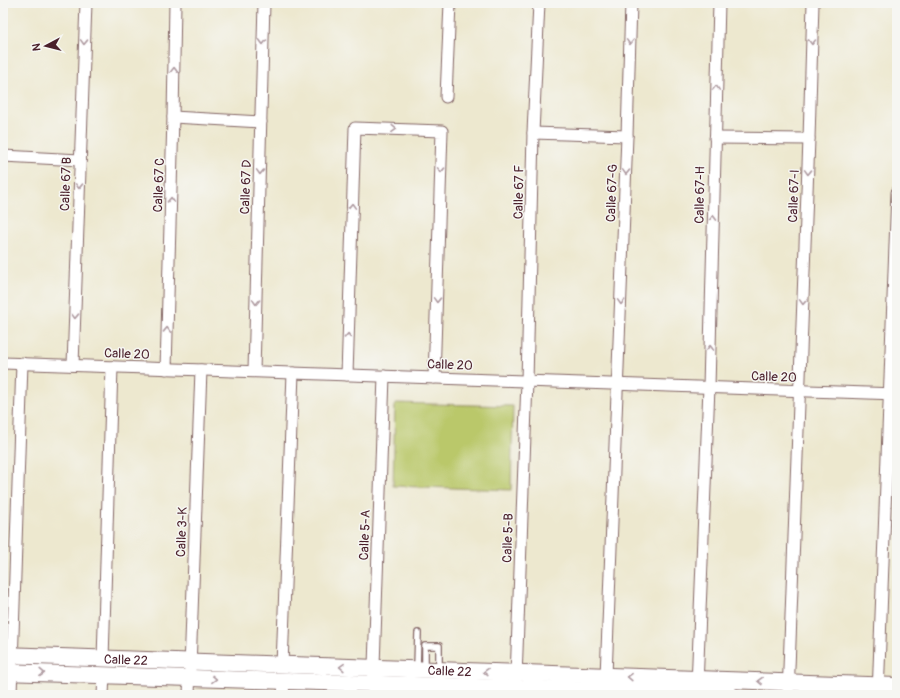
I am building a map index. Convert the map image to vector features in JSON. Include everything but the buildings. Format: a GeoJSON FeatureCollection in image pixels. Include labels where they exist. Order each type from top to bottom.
{"type":"FeatureCollection","features":[{"type":"Feature","properties":{"kind":"street","name":"Calle 67 B"},"geometry":{"type":"LineString","coordinates":[[74,365],[86,3]]}},
{"type":"Feature","properties":{"kind":"street","name":"Calle 67 C"},"geometry":{"type":"LineString","coordinates":[[166,368],[175,3]]}},
{"type":"Feature","properties":{"kind":"street","name":"Calle 67 D"},"geometry":{"type":"LineString","coordinates":[[254,372],[264,3]]}},
{"type":"Feature","properties":{"kind":"street"},"geometry":{"type":"LineString","coordinates":[[446,97],[450,3]]}},
{"type":"Feature","properties":{"kind":"street","name":"Calle 67 F"},"geometry":{"type":"LineString","coordinates":[[527,381],[533,133],[539,3]]}},
{"type":"Feature","properties":{"kind":"street","name":"Calle 67-G"},"geometry":{"type":"LineString","coordinates":[[606,687],[631,3]]}},
{"type":"Feature","properties":{"kind":"street","name":"Calle 67-H"},"geometry":{"type":"LineString","coordinates":[[697,689],[709,387],[719,3]]}},
{"type":"Feature","properties":{"kind":"street","name":"Calle 67-I"},"geometry":{"type":"LineString","coordinates":[[800,390],[813,3]]}},
{"type":"Feature","properties":{"kind":"street"},"geometry":{"type":"LineString","coordinates":[[173,117],[261,122]]}},
{"type":"Feature","properties":{"kind":"street"},"geometry":{"type":"LineString","coordinates":[[347,375],[355,128],[442,131],[434,378]]}},
{"type":"Feature","properties":{"kind":"street"},"geometry":{"type":"LineString","coordinates":[[533,133],[627,136]]}},
{"type":"Feature","properties":{"kind":"street"},"geometry":{"type":"LineString","coordinates":[[715,138],[809,139]]}},
{"type":"Feature","properties":{"kind":"street"},"geometry":{"type":"LineString","coordinates":[[3,156],[80,160]]}},
{"type":"Feature","properties":{"kind":"street"},"geometry":{"type":"LineString","coordinates":[[878,690],[894,394],[897,192]]}},
{"type":"Feature","properties":{"kind":"street","name":"Calle 20"},"geometry":{"type":"LineString","coordinates":[[3,363],[894,394]]}},
{"type":"Feature","properties":{"kind":"street"},"geometry":{"type":"LineString","coordinates":[[11,695],[7,672],[7,656],[22,363]]}},
{"type":"Feature","properties":{"kind":"street"},"geometry":{"type":"LineString","coordinates":[[103,659],[112,366]]}},
{"type":"Feature","properties":{"kind":"street","name":"Calle 3-K"},"geometry":{"type":"LineString","coordinates":[[188,695],[201,370]]}},
{"type":"Feature","properties":{"kind":"street"},"geometry":{"type":"LineString","coordinates":[[283,680],[293,373]]}},
{"type":"Feature","properties":{"kind":"street","name":"Calle 5-A"},"geometry":{"type":"LineString","coordinates":[[373,682],[384,376]]}},
{"type":"Feature","properties":{"kind":"street","name":"Calle 5-B"},"geometry":{"type":"LineString","coordinates":[[516,685],[527,381]]}},
{"type":"Feature","properties":{"kind":"street"},"geometry":{"type":"LineString","coordinates":[[788,688],[800,390]]}},
{"type":"Feature","properties":{"kind":"street","name":"Calle 22"},"geometry":{"type":"LineString","coordinates":[[7,656],[190,662],[283,680]]}},
{"type":"Feature","properties":{"kind":"street","name":"Calle 22"},"geometry":{"type":"LineString","coordinates":[[373,682],[427,670],[516,685]]}},
{"type":"Feature","properties":{"kind":"street","name":"Calle 22"},"geometry":{"type":"LineString","coordinates":[[7,672],[189,678],[697,689],[788,688],[878,690],[897,686]]}},
{"type":"Feature","properties":{"kind":"street"},"geometry":{"type":"LineString","coordinates":[[103,695],[104,675]]}},
{"type":"Feature","properties":{"kind":"street","name":"Calle 22"},"geometry":{"type":"LineString","coordinates":[[697,689],[730,695]]}},
{"type":"Feature","properties":{"kind":"lane"},"geometry":{"type":"LineString","coordinates":[[418,633],[427,670]]}},
{"type":"Feature","properties":{"kind":"green space"},"geometry":{"type":"Polygon","coordinates":[[[395,403],[513,406],[511,490],[393,486],[395,403]]]}}]}
